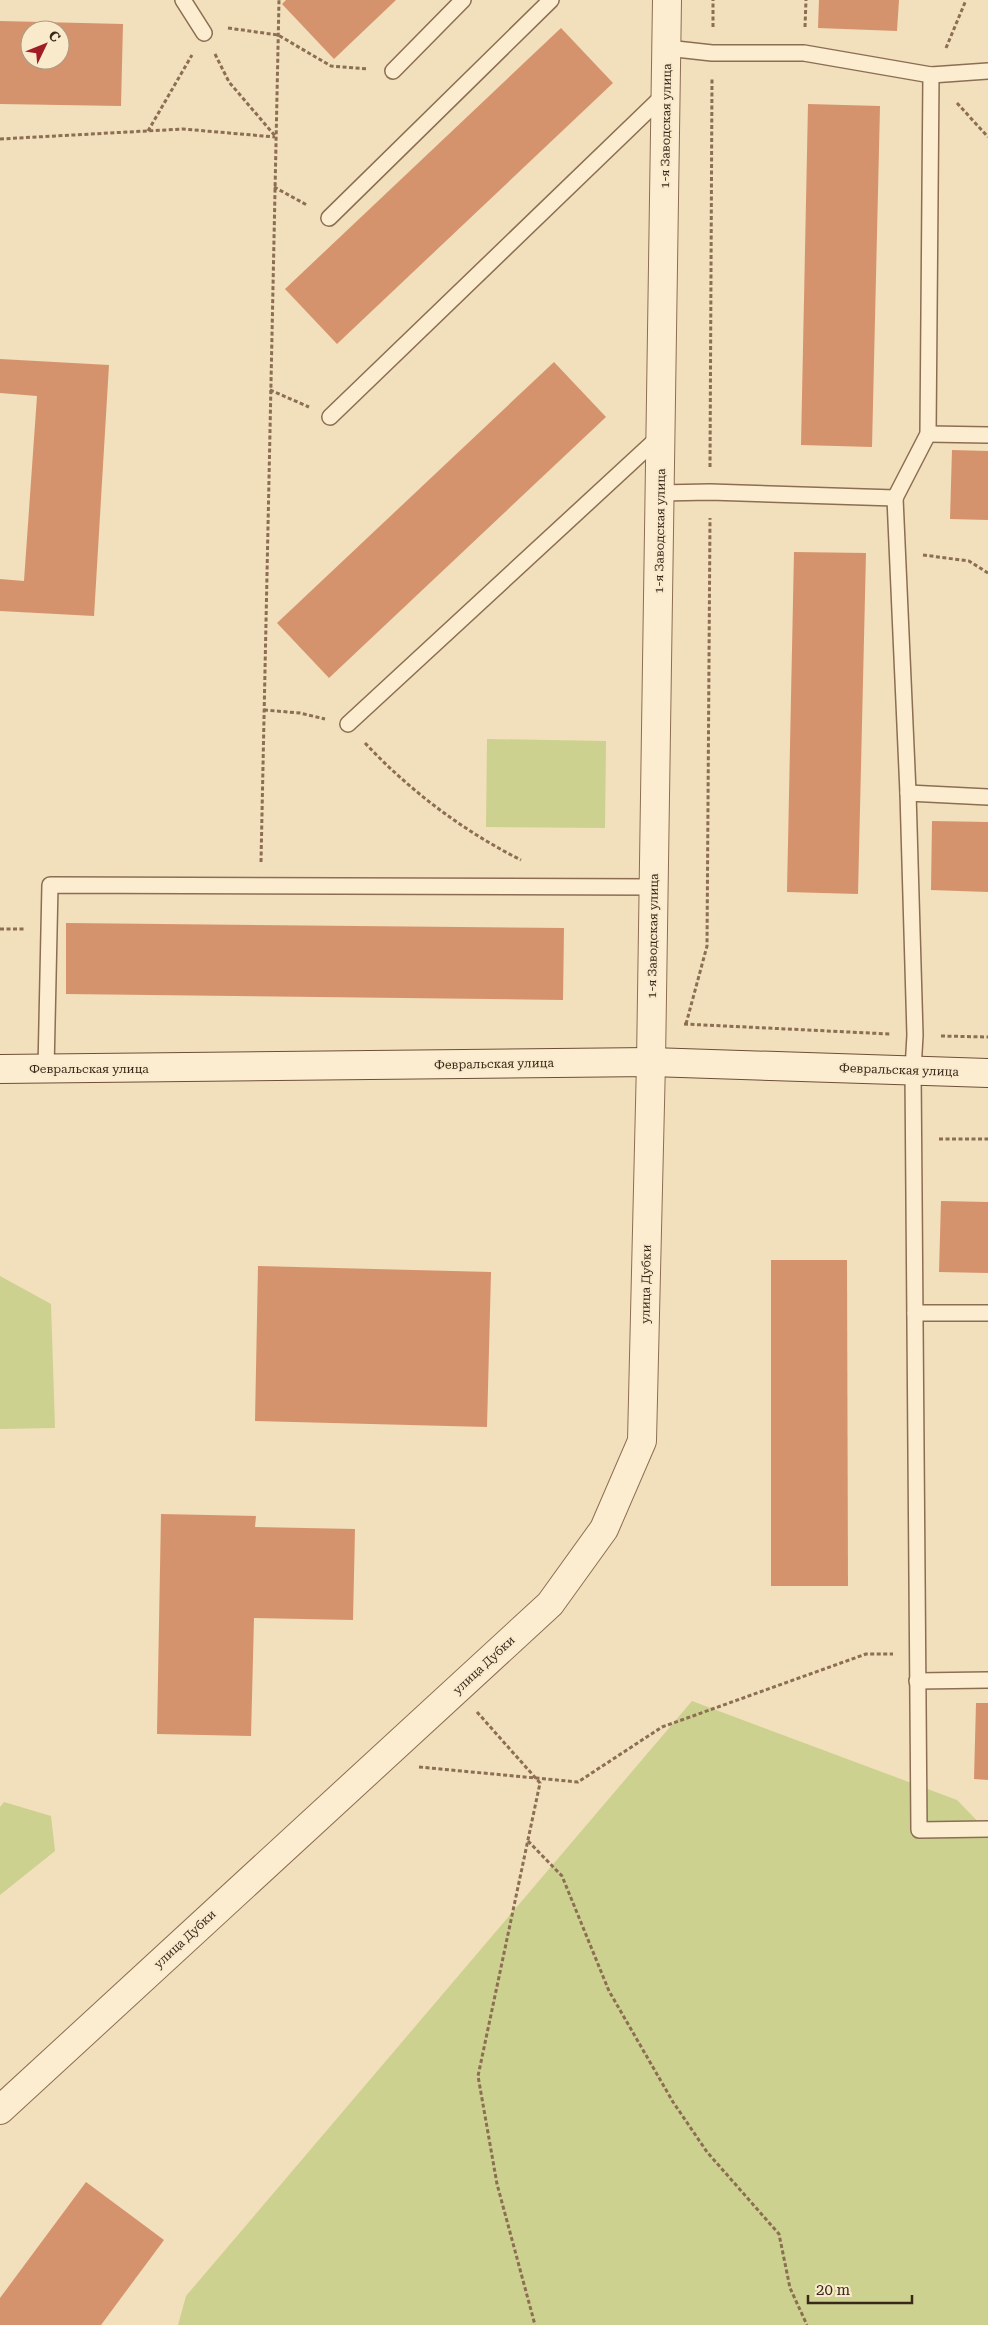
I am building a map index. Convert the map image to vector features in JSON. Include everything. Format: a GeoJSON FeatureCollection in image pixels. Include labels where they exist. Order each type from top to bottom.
{"type":"FeatureCollection","features":[{"type":"Feature","properties":{"kind":"street","name":"1-я Заводская улица"},"geometry":{"type":"LineString","coordinates":[[651,1062],[667,0]]}},
{"type":"Feature","properties":{"kind":"street","name":"Февральская улица"},"geometry":{"type":"LineString","coordinates":[[0,1069],[651,1062],[988,1073]]}},
{"type":"Feature","properties":{"kind":"street","name":"улица Дубки"},"geometry":{"type":"LineString","coordinates":[[0,2110],[550,1604],[604,1529],[642,1442],[651,1062]]}},
{"type":"Feature","properties":{"kind":"lane"},"geometry":{"type":"LineString","coordinates":[[183,0],[204,33]]}},
{"type":"Feature","properties":{"kind":"lane"},"geometry":{"type":"LineString","coordinates":[[393,71],[463,0]]}},
{"type":"Feature","properties":{"kind":"lane"},"geometry":{"type":"LineString","coordinates":[[329,218],[551,0]]}},
{"type":"Feature","properties":{"kind":"lane"},"geometry":{"type":"LineString","coordinates":[[667,48],[712,53],[804,53],[931,75],[988,71]]}},
{"type":"Feature","properties":{"kind":"lane"},"geometry":{"type":"LineString","coordinates":[[931,75],[928,434],[895,498],[908,793],[915,1035],[913,1070],[919,1830],[988,1829]]}},
{"type":"Feature","properties":{"kind":"lane"},"geometry":{"type":"LineString","coordinates":[[330,417],[667,92]]}},
{"type":"Feature","properties":{"kind":"lane"},"geometry":{"type":"LineString","coordinates":[[928,434],[988,435]]}},
{"type":"Feature","properties":{"kind":"lane"},"geometry":{"type":"LineString","coordinates":[[348,724],[661,435]]}},
{"type":"Feature","properties":{"kind":"lane"},"geometry":{"type":"LineString","coordinates":[[660,493],[710,492],[895,498]]}},
{"type":"Feature","properties":{"kind":"lane"},"geometry":{"type":"LineString","coordinates":[[908,793],[988,797]]}},
{"type":"Feature","properties":{"kind":"lane"},"geometry":{"type":"LineString","coordinates":[[46,1070],[50,885],[654,887]]}},
{"type":"Feature","properties":{"kind":"lane"},"geometry":{"type":"LineString","coordinates":[[915,1313],[988,1313]]}},
{"type":"Feature","properties":{"kind":"lane"},"geometry":{"type":"LineString","coordinates":[[917,1681],[988,1680]]}},
{"type":"Feature","properties":{"kind":"path"},"geometry":{"type":"LineString","coordinates":[[260,886],[279,0]]}},
{"type":"Feature","properties":{"kind":"path"},"geometry":{"type":"LineString","coordinates":[[801,0],[806,3]]}},
{"type":"Feature","properties":{"kind":"path"},"geometry":{"type":"LineString","coordinates":[[966,0],[952,36],[931,75],[988,137]]}},
{"type":"Feature","properties":{"kind":"path"},"geometry":{"type":"LineString","coordinates":[[148,131],[204,33],[230,28],[278,35],[331,66],[393,71]]}},
{"type":"Feature","properties":{"kind":"path"},"geometry":{"type":"LineString","coordinates":[[204,33],[229,82],[276,137]]}},
{"type":"Feature","properties":{"kind":"path"},"geometry":{"type":"LineString","coordinates":[[0,139],[183,129],[276,137]]}},
{"type":"Feature","properties":{"kind":"path"},"geometry":{"type":"LineString","coordinates":[[274,187],[329,218]]}},
{"type":"Feature","properties":{"kind":"path"},"geometry":{"type":"LineString","coordinates":[[270,390],[330,417]]}},
{"type":"Feature","properties":{"kind":"path"},"geometry":{"type":"LineString","coordinates":[[914,554],[969,561],[988,573]]}},
{"type":"Feature","properties":{"kind":"path"},"geometry":{"type":"LineString","coordinates":[[264,710],[300,713],[348,724],[394,774],[463,826],[530,865]]}},
{"type":"Feature","properties":{"kind":"path"},"geometry":{"type":"LineString","coordinates":[[686,1024],[988,1037]]}},
{"type":"Feature","properties":{"kind":"path"},"geometry":{"type":"LineString","coordinates":[[914,1139],[988,1139]]}},
{"type":"Feature","properties":{"kind":"path"},"geometry":{"type":"LineString","coordinates":[[376,1763],[578,1782],[662,1726],[866,1654],[917,1654]]}},
{"type":"Feature","properties":{"kind":"path"},"geometry":{"type":"LineString","coordinates":[[457,1689],[540,1783],[478,2076],[496,2184],[535,2325]]}},
{"type":"Feature","properties":{"kind":"path"},"geometry":{"type":"LineString","coordinates":[[528,1841],[562,1876],[609,1991],[673,2102],[707,2152],[779,2234],[790,2288],[807,2325]]}},
{"type":"Feature","properties":{"kind":"green space"},"geometry":{"type":"Polygon","coordinates":[[[487,739],[606,741],[605,828],[486,827],[487,739]]]}},
{"type":"Feature","properties":{"kind":"green space"},"geometry":{"type":"Polygon","coordinates":[[[0,1276],[51,1304],[55,1428],[0,1429],[0,1276]]]}},
{"type":"Feature","properties":{"kind":"green space"},"geometry":{"type":"Polygon","coordinates":[[[692,1701],[957,1800],[988,1832],[988,2325],[178,2325],[186,2296],[692,1701]]]}},
{"type":"Feature","properties":{"kind":"green space"},"geometry":{"type":"Polygon","coordinates":[[[4,1802],[51,1816],[55,1851],[0,1895],[0,1807],[4,1802]]]}},
{"type":"Feature","properties":{"kind":"building"},"geometry":{"type":"Polygon","coordinates":[[[286,0],[396,0],[334,59],[282,4],[286,0]]]}},
{"type":"Feature","properties":{"kind":"building"},"geometry":{"type":"Polygon","coordinates":[[[819,0],[899,0],[897,31],[818,28],[819,0]]]}},
{"type":"Feature","properties":{"kind":"building"},"geometry":{"type":"Polygon","coordinates":[[[0,21],[20,21],[20,70],[70,70],[70,23],[123,24],[121,106],[0,104],[0,21]]]}},
{"type":"Feature","properties":{"kind":"building"},"geometry":{"type":"Polygon","coordinates":[[[561,28],[613,83],[337,344],[285,289],[561,28]]]}},
{"type":"Feature","properties":{"kind":"building"},"geometry":{"type":"Polygon","coordinates":[[[808,104],[880,106],[872,447],[801,445],[808,104]]]}},
{"type":"Feature","properties":{"kind":"building"},"geometry":{"type":"Polygon","coordinates":[[[0,359],[109,365],[94,616],[0,611],[0,579],[24,581],[37,396],[0,393],[0,359]]]}},
{"type":"Feature","properties":{"kind":"building"},"geometry":{"type":"Polygon","coordinates":[[[554,362],[606,417],[329,678],[277,623],[554,362]]]}},
{"type":"Feature","properties":{"kind":"building"},"geometry":{"type":"Polygon","coordinates":[[[952,450],[988,451],[988,520],[950,519],[952,450]]]}},
{"type":"Feature","properties":{"kind":"building"},"geometry":{"type":"Polygon","coordinates":[[[794,552],[866,553],[858,894],[787,892],[794,552]]]}},
{"type":"Feature","properties":{"kind":"building"},"geometry":{"type":"Polygon","coordinates":[[[932,821],[988,822],[988,892],[931,890],[932,821]]]}},
{"type":"Feature","properties":{"kind":"building"},"geometry":{"type":"Polygon","coordinates":[[[66,923],[564,928],[563,1000],[66,994],[66,923]]]}},
{"type":"Feature","properties":{"kind":"building"},"geometry":{"type":"Polygon","coordinates":[[[941,1201],[988,1202],[988,1273],[939,1272],[941,1201]]]}},
{"type":"Feature","properties":{"kind":"building"},"geometry":{"type":"Polygon","coordinates":[[[771,1260],[847,1260],[848,1586],[771,1586],[771,1260]]]}},
{"type":"Feature","properties":{"kind":"building"},"geometry":{"type":"Polygon","coordinates":[[[258,1266],[491,1272],[487,1427],[255,1421],[258,1266]]]}},
{"type":"Feature","properties":{"kind":"building"},"geometry":{"type":"Polygon","coordinates":[[[161,1514],[256,1516],[255,1527],[355,1529],[353,1620],[254,1618],[251,1736],[157,1734],[161,1514]]]}},
{"type":"Feature","properties":{"kind":"building"},"geometry":{"type":"Polygon","coordinates":[[[976,1703],[988,1703],[988,1780],[974,1779],[976,1703]]]}},
{"type":"Feature","properties":{"kind":"building"},"geometry":{"type":"Polygon","coordinates":[[[86,2182],[164,2240],[101,2325],[0,2325],[0,2298],[86,2182]]]}}]}
